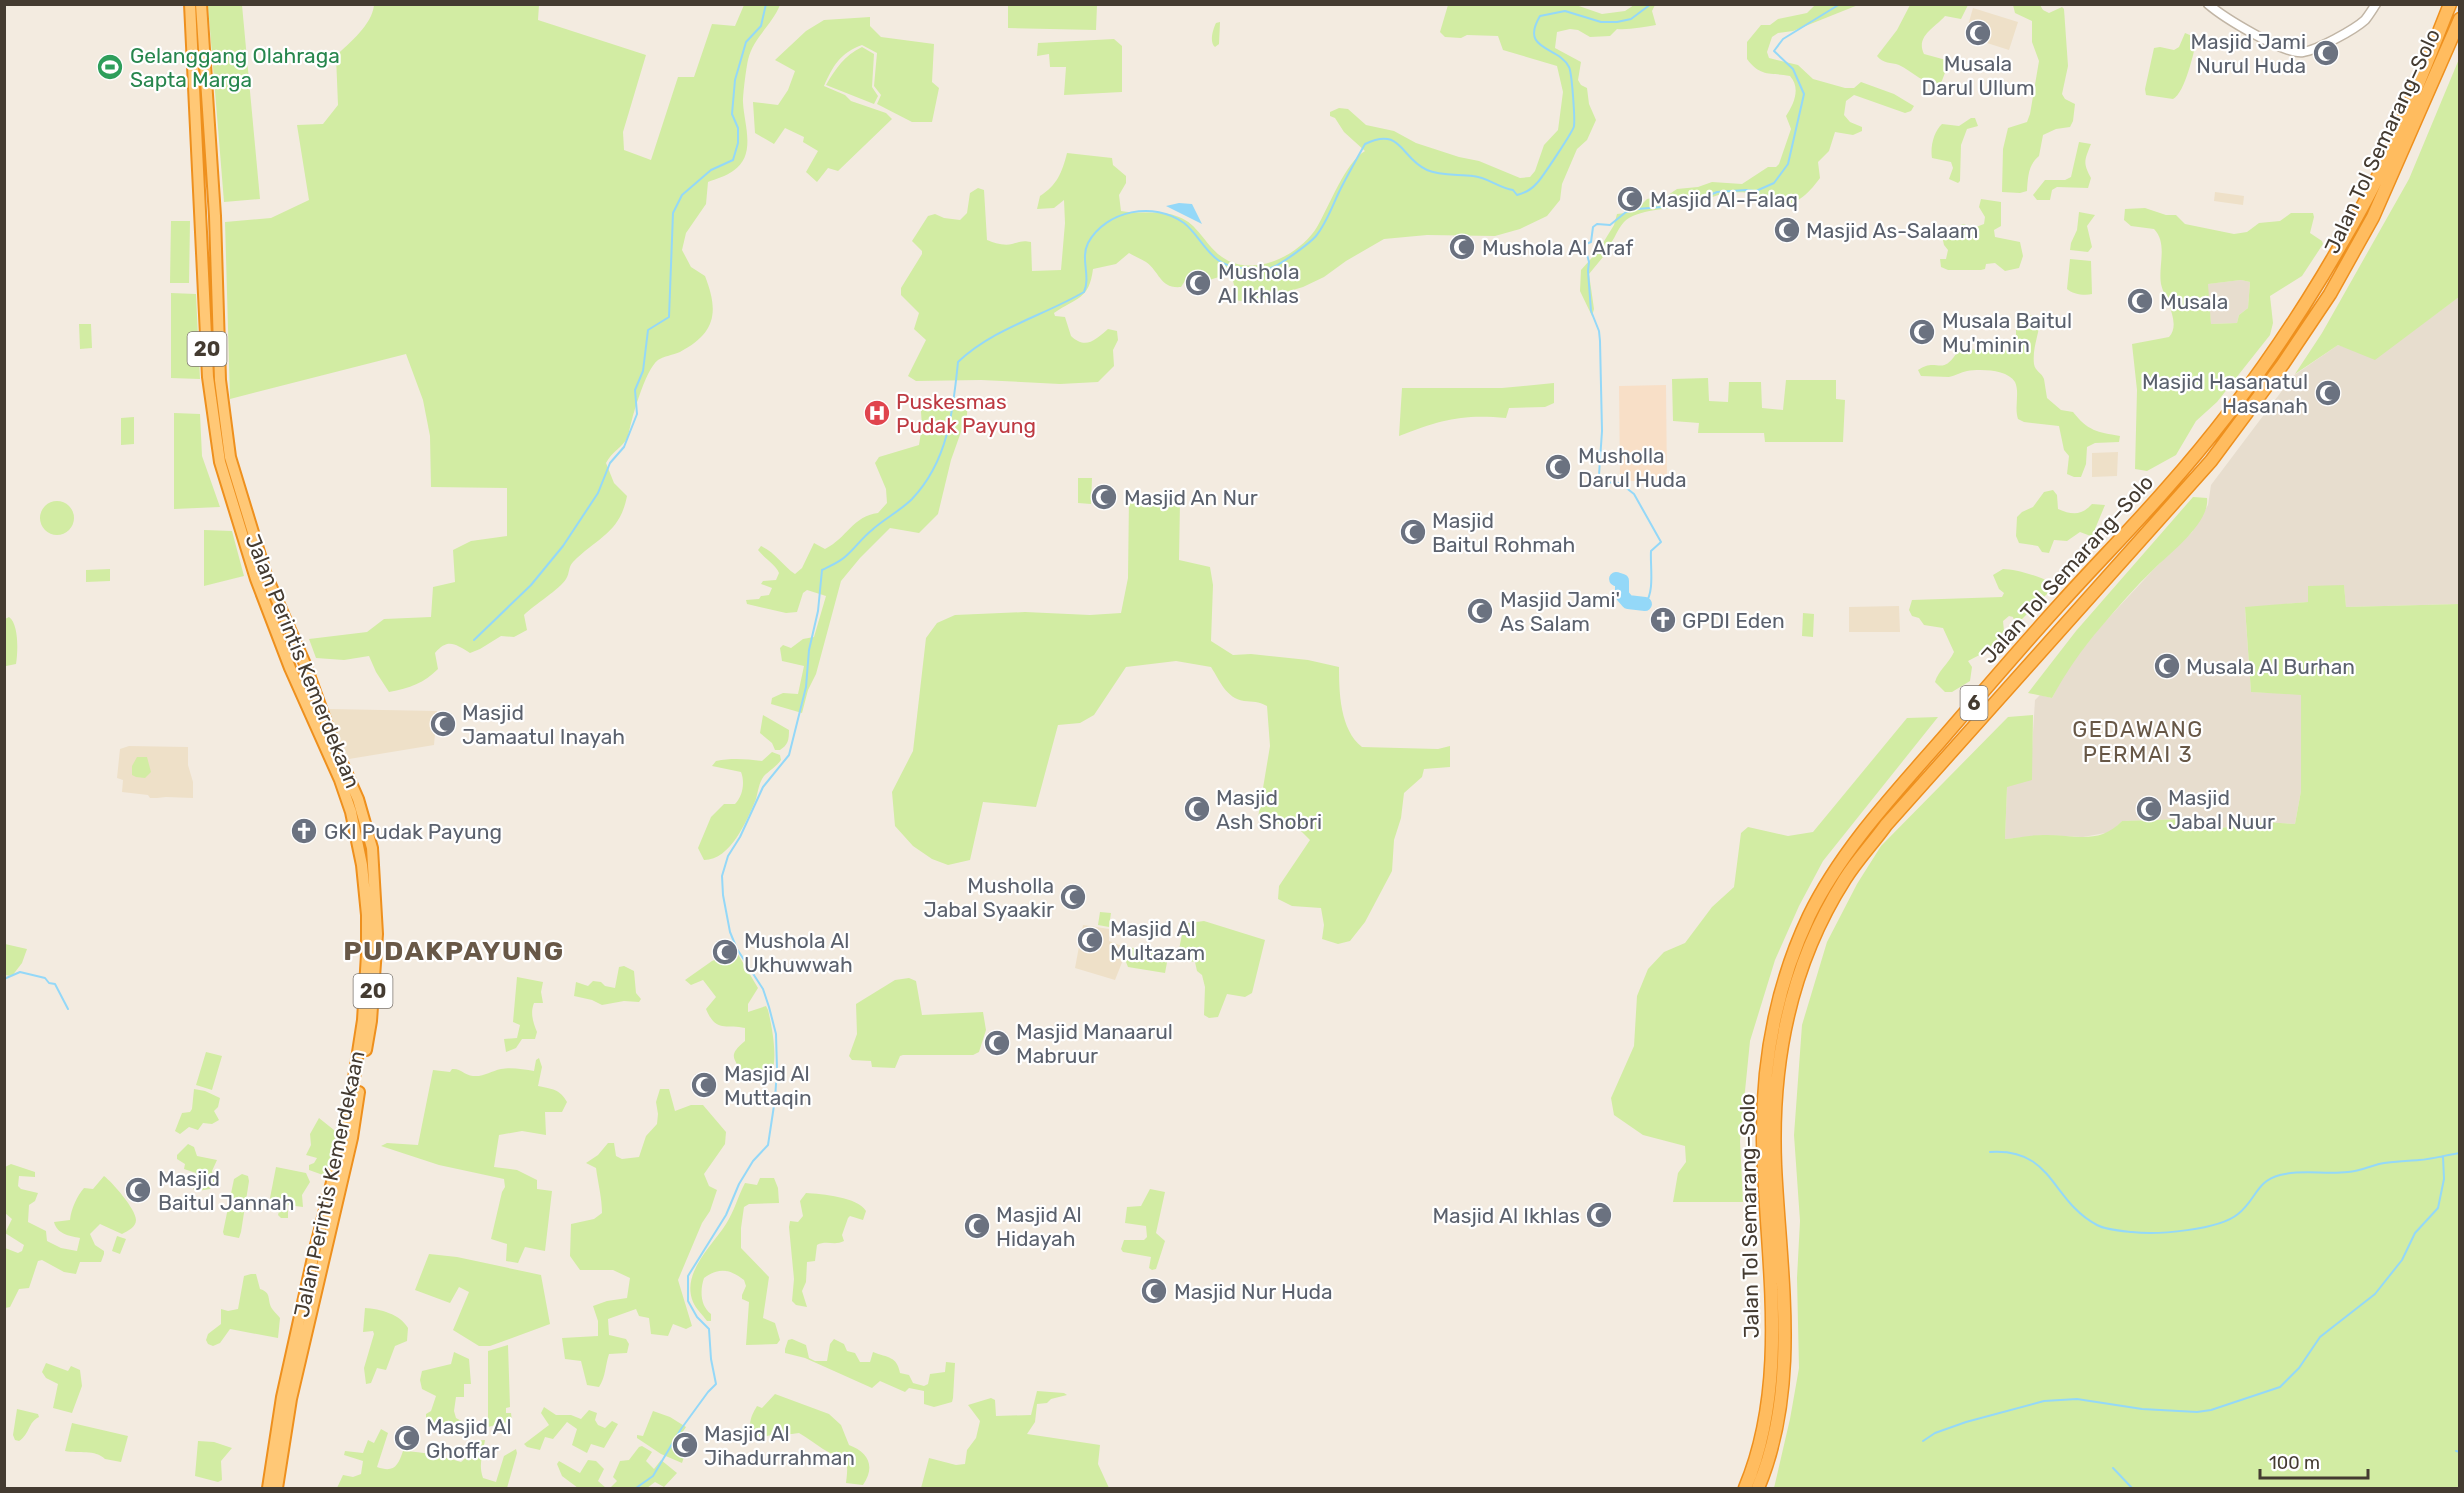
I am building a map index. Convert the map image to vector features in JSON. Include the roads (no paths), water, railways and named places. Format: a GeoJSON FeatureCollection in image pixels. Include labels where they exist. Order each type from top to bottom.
{"type":"FeatureCollection","features":[{"type":"Feature","properties":{"kind":"highway","name":"Jalan Perintis Kemerdekaan"},"geometry":{"type":"LineString","coordinates":[[190,4],[198,43],[215,216],[222,402],[233,490],[256,579],[290,668],[340,780],[351,812],[362,865],[367,915],[363,1020],[347,1123],[314,1253],[284,1386],[268,1488]]}},
{"type":"Feature","properties":{"kind":"highway","name":"Jalan Perintis Kemerdekaan"},"geometry":{"type":"LineString","coordinates":[[198,43],[201,4]]}},
{"type":"Feature","properties":{"kind":"highway","name":"Jalan Tol Semarang–Solo"},"geometry":{"type":"LineString","coordinates":[[1744,1488],[1753,1469],[1764,1416],[1771,1360],[1772,1312],[1763,1143],[1768,1051],[1781,989],[1811,914],[1829,882],[1881,810],[2062,602],[2167,488],[2253,382],[2294,323],[2380,173],[2450,4]]}},
{"type":"Feature","properties":{"kind":"highway","name":"Jalan Tol Semarang–Solo"},"geometry":{"type":"LineString","coordinates":[[1758,1488],[1765,1472],[1778,1418],[1785,1361],[1785,1311],[1775,1165],[1778,1072],[1793,994],[1816,933],[1845,879],[1886,825],[2211,461],[2283,364],[2330,294],[2373,217],[2460,19]]}},
{"type":"Feature","properties":{"kind":"highway","name":"Jalan Perintis Kemerdekaan"},"geometry":{"type":"LineString","coordinates":[[233,490],[266,575],[305,664],[335,747],[361,805],[372,848],[377,907],[371,1021],[352,1138],[291,1399],[277,1488]]}},
{"type":"Feature","properties":{"kind":"street"},"geometry":{"type":"LineString","coordinates":[[2208,4],[2238,26],[2286,50],[2303,52],[2353,29],[2366,18],[2376,4]]}},
{"type":"Feature","properties":{"kind":"water"},"geometry":{"type":"Polygon","coordinates":[[[1179,203],[1192,204],[1202,224],[1166,206],[1179,203]]]}},
{"type":"Feature","properties":{"kind":"waterway"},"geometry":{"type":"LineString","coordinates":[[474,640],[531,585],[563,546],[598,493],[610,463],[624,447],[637,414],[635,390],[643,371],[648,330],[669,317],[673,213],[682,195],[711,170],[733,160],[738,143],[738,128],[732,114],[735,80],[746,42],[761,26],[766,4]]}},
{"type":"Feature","properties":{"kind":"waterway"},"geometry":{"type":"LineString","coordinates":[[636,1488],[653,1476],[681,1429],[716,1384],[711,1359],[709,1329],[697,1317],[688,1301],[688,1276],[726,1215],[739,1184],[753,1161],[768,1145],[775,1099],[776,1034],[763,989],[737,949],[730,932],[722,876],[728,856],[740,837],[763,787],[789,755],[806,687],[809,650],[818,611],[822,570],[844,558],[868,533],[912,499],[934,469],[947,435],[958,362],[972,350],[1003,331],[1084,292],[1086,286],[1085,255],[1088,243],[1096,232],[1118,216],[1145,211],[1172,216],[1189,227],[1209,251],[1223,263],[1243,269],[1271,268],[1301,249],[1316,236],[1365,144],[1377,139],[1394,141],[1418,165],[1432,172],[1478,177],[1513,190],[1517,195],[1526,192],[1540,179],[1574,126],[1569,67],[1564,60],[1537,42],[1534,36],[1535,27],[1540,16],[1565,11],[1601,22],[1617,22],[1631,19],[1651,4]]}},
{"type":"Feature","properties":{"kind":"waterway"},"geometry":{"type":"LineString","coordinates":[[1645,604],[1651,586],[1651,551],[1661,542],[1634,494],[1620,483],[1601,482],[1599,475],[1602,431],[1600,341],[1599,331],[1591,311],[1589,262],[1585,247],[1591,242],[1593,227],[1597,224],[1610,225],[1626,212],[1686,205],[1717,192],[1756,191],[1774,183],[1788,164],[1804,94],[1793,69],[1774,51],[1783,39],[1840,4]]}},
{"type":"Feature","properties":{"kind":"waterway"},"geometry":{"type":"LineString","coordinates":[[1616,579],[1622,581],[1622,595],[1628,602],[1645,604]]}},
{"type":"Feature","properties":{"kind":"waterway"},"geometry":{"type":"LineString","coordinates":[[4,979],[20,972],[45,978],[49,983],[55,984],[68,1009]]}},
{"type":"Feature","properties":{"kind":"waterway"},"geometry":{"type":"LineString","coordinates":[[1990,1152],[2011,1153],[2027,1158],[2040,1167],[2082,1215],[2097,1225],[2114,1230],[2143,1233],[2203,1228],[2229,1219],[2244,1209],[2261,1186],[2280,1175],[2297,1172],[2348,1172],[2384,1163],[2460,1153]]}},
{"type":"Feature","properties":{"kind":"waterway"},"geometry":{"type":"LineString","coordinates":[[1923,1441],[1935,1433],[1966,1422],[2044,1401],[2077,1399],[2142,1409],[2197,1412],[2211,1410],[2280,1387],[2299,1368],[2320,1337],[2375,1294],[2402,1260],[2415,1233],[2438,1208],[2444,1179],[2443,1156]]}},
{"type":"Feature","properties":{"kind":"waterway"},"geometry":{"type":"LineString","coordinates":[[2456,1451],[2460,1452]]}},
{"type":"Feature","properties":{"kind":"waterway"},"geometry":{"type":"LineString","coordinates":[[2113,1468],[2132,1488]]}},
{"type":"Feature","properties":{"kind":"place","name":"Musala Darul Ullum"},"geometry":{"type":"Point","coordinates":[1978,33]}},
{"type":"Feature","properties":{"kind":"place","name":"Masjid Jami Nurul Huda"},"geometry":{"type":"Point","coordinates":[2326,53]}},
{"type":"Feature","properties":{"kind":"place","name":"Gelanggang Olahraga Sapta Marga"},"geometry":{"type":"Point","coordinates":[110,67]}},
{"type":"Feature","properties":{"kind":"place","name":"Masjid Al-Falaq"},"geometry":{"type":"Point","coordinates":[1630,199]}},
{"type":"Feature","properties":{"kind":"place","name":"Masjid As-Salaam"},"geometry":{"type":"Point","coordinates":[1787,230]}},
{"type":"Feature","properties":{"kind":"place","name":"Mushola Al Araf"},"geometry":{"type":"Point","coordinates":[1462,247]}},
{"type":"Feature","properties":{"kind":"place","name":"Mushola Al Ikhlas"},"geometry":{"type":"Point","coordinates":[1198,283]}},
{"type":"Feature","properties":{"kind":"place","name":"Musala"},"geometry":{"type":"Point","coordinates":[2140,301]}},
{"type":"Feature","properties":{"kind":"place","name":"Musala Baitul Mu'minin"},"geometry":{"type":"Point","coordinates":[1922,332]}},
{"type":"Feature","properties":{"kind":"place","name":"Masjid Hasanatul Hasanah"},"geometry":{"type":"Point","coordinates":[2328,393]}},
{"type":"Feature","properties":{"kind":"place","name":"Puskesmas Pudak Payung"},"geometry":{"type":"Point","coordinates":[877,413]}},
{"type":"Feature","properties":{"kind":"place","name":"Musholla Darul Huda"},"geometry":{"type":"Point","coordinates":[1558,467]}},
{"type":"Feature","properties":{"kind":"place","name":"Masjid An Nur"},"geometry":{"type":"Point","coordinates":[1104,497]}},
{"type":"Feature","properties":{"kind":"place","name":"Masjid Baitul Rohmah"},"geometry":{"type":"Point","coordinates":[1413,532]}},
{"type":"Feature","properties":{"kind":"place","name":"Masjid Jami' As Salam"},"geometry":{"type":"Point","coordinates":[1480,611]}},
{"type":"Feature","properties":{"kind":"place","name":"GPDI Eden"},"geometry":{"type":"Point","coordinates":[1663,620]}},
{"type":"Feature","properties":{"kind":"place","name":"Musala Al Burhan"},"geometry":{"type":"Point","coordinates":[2167,666]}},
{"type":"Feature","properties":{"kind":"place","name":"Masjid Jamaatul Inayah"},"geometry":{"type":"Point","coordinates":[443,724]}},
{"type":"Feature","properties":{"kind":"place","name":"Masjid Ash Shobri"},"geometry":{"type":"Point","coordinates":[1197,809]}},
{"type":"Feature","properties":{"kind":"place","name":"Masjid Jabal Nuur"},"geometry":{"type":"Point","coordinates":[2149,809]}},
{"type":"Feature","properties":{"kind":"place","name":"GKI Pudak Payung"},"geometry":{"type":"Point","coordinates":[304,831]}},
{"type":"Feature","properties":{"kind":"place","name":"Musholla Jabal Syaakir"},"geometry":{"type":"Point","coordinates":[1073,897]}},
{"type":"Feature","properties":{"kind":"place","name":"Masjid Al Multazam"},"geometry":{"type":"Point","coordinates":[1090,940]}},
{"type":"Feature","properties":{"kind":"place","name":"Mushola Al Ukhuwwah"},"geometry":{"type":"Point","coordinates":[725,952]}},
{"type":"Feature","properties":{"kind":"place","name":"Masjid Manaarul Mabruur"},"geometry":{"type":"Point","coordinates":[997,1043]}},
{"type":"Feature","properties":{"kind":"place","name":"Masjid Al Muttaqin"},"geometry":{"type":"Point","coordinates":[704,1085]}},
{"type":"Feature","properties":{"kind":"place","name":"Masjid Baitul Jannah"},"geometry":{"type":"Point","coordinates":[138,1190]}},
{"type":"Feature","properties":{"kind":"place","name":"Masjid Al Ikhlas"},"geometry":{"type":"Point","coordinates":[1599,1215]}},
{"type":"Feature","properties":{"kind":"place","name":"Masjid Al Hidayah"},"geometry":{"type":"Point","coordinates":[977,1226]}},
{"type":"Feature","properties":{"kind":"place","name":"Masjid Nur Huda"},"geometry":{"type":"Point","coordinates":[1154,1291]}},
{"type":"Feature","properties":{"kind":"place","name":"Masjid Al Ghoffar"},"geometry":{"type":"Point","coordinates":[407,1438]}},
{"type":"Feature","properties":{"kind":"place","name":"Masjid Al Jihadurrahman"},"geometry":{"type":"Point","coordinates":[685,1445]}},
{"type":"Feature","properties":{"kind":"district","name":"GEDAWANG PERMAI 3"},"geometry":{"type":"Point","coordinates":[2138,742]}},
{"type":"Feature","properties":{"kind":"district","name":"PUDAKPAYUNG"},"geometry":{"type":"Point","coordinates":[454,951]}}]}
